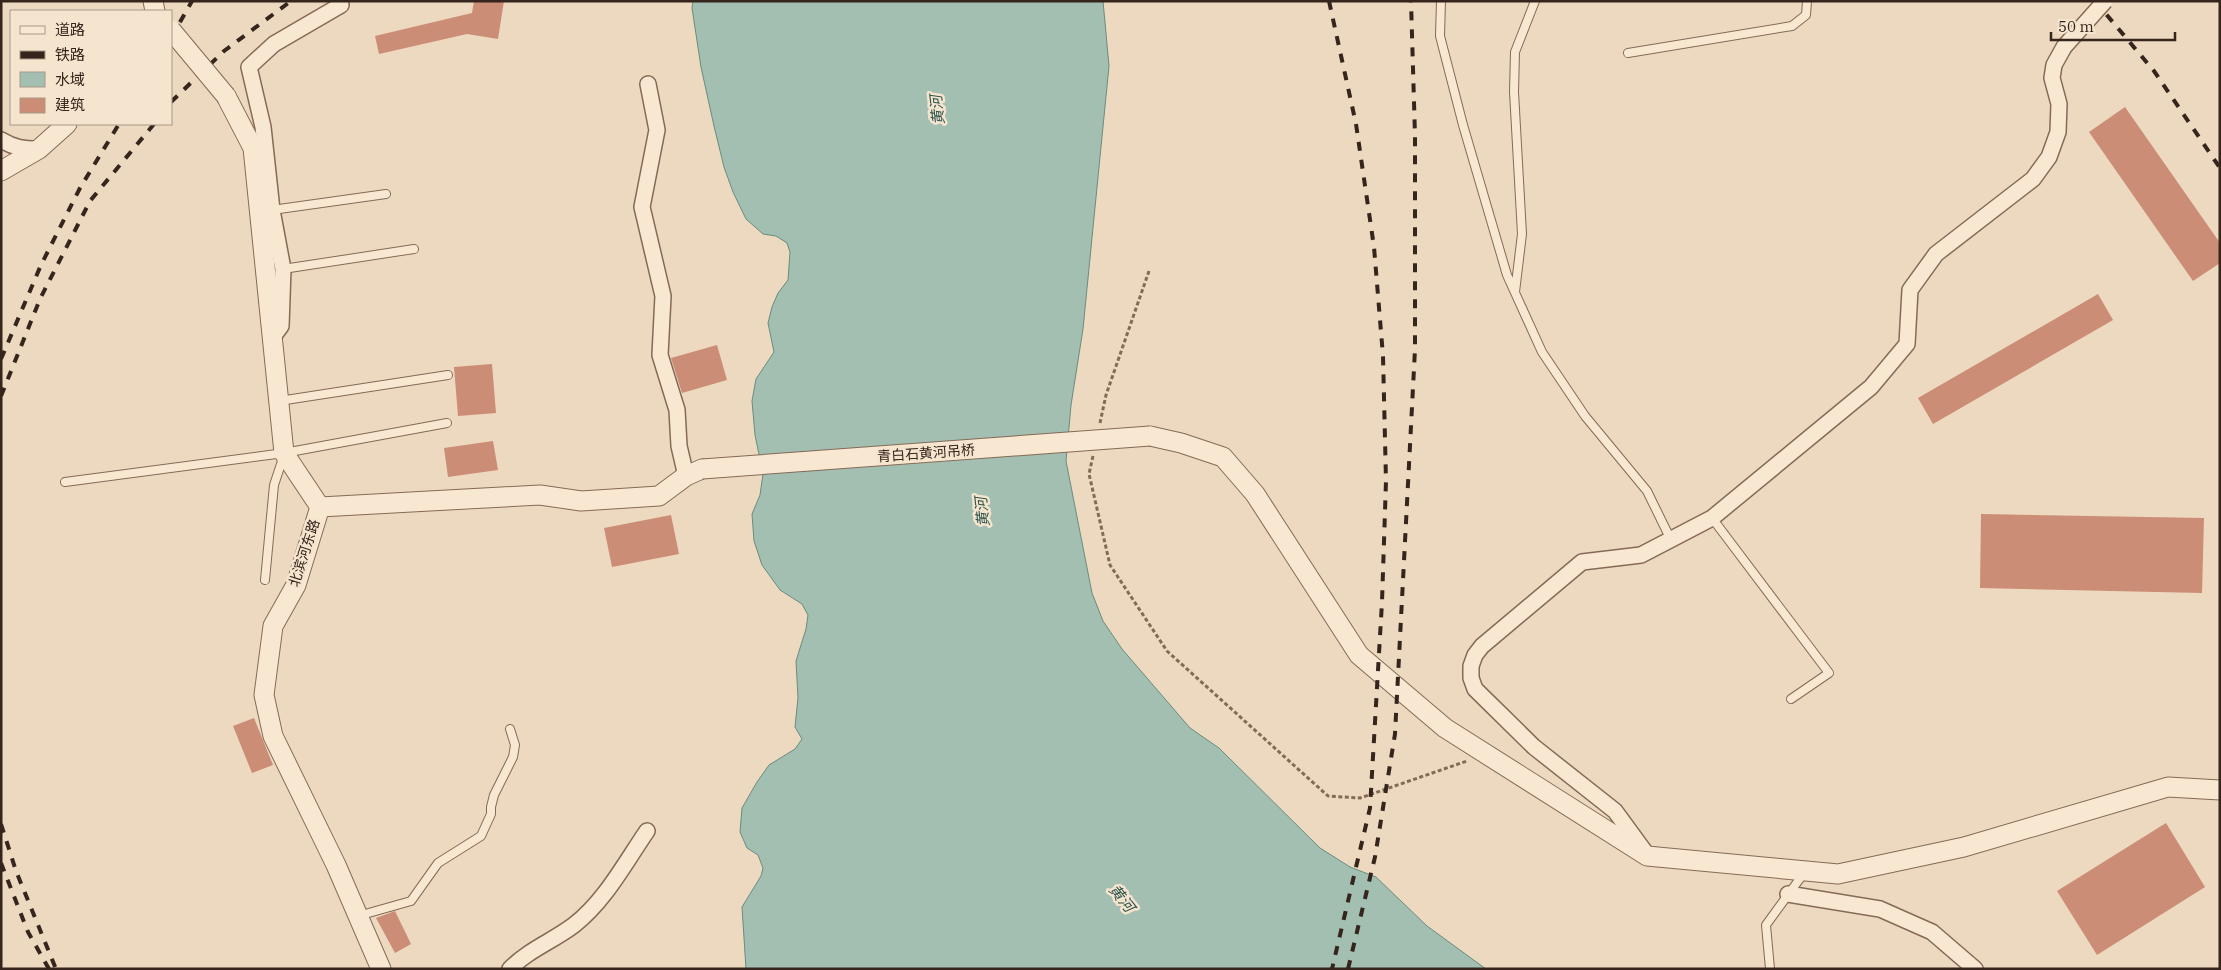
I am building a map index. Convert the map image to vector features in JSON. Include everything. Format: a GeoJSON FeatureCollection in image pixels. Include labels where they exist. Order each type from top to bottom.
{"type":"FeatureCollection","features":[{"type":"Feature","properties":{"kind":"street"},"geometry":{"type":"LineString","coordinates":[[2105,1],[2064,48],[2054,65],[2052,78],[2059,104],[2058,132],[2049,157],[2033,179],[1936,254],[1910,290],[1907,344],[1870,387],[1712,518],[1641,555],[1582,562],[1482,646],[1475,655],[1471,666],[1472,678],[1475,689],[1483,698],[1534,747],[1615,811],[1647,856],[1838,874],[1964,847],[2168,787],[2220,790]]}},
{"type":"Feature","properties":{"kind":"street"},"geometry":{"type":"LineString","coordinates":[[272,338],[281,326],[283,269],[272,210],[263,127],[249,67],[274,44],[341,5]]}},
{"type":"Feature","properties":{"kind":"street","name":"北滨河东路"},"geometry":{"type":"LineString","coordinates":[[172,31],[226,96],[252,148],[284,453],[320,507],[296,585],[273,626],[264,695],[273,736],[336,865],[381,969]]}},
{"type":"Feature","properties":{"kind":"street"},"geometry":{"type":"LineString","coordinates":[[320,507],[540,495],[581,501],[659,496],[694,473],[679,446],[677,410],[660,355],[663,296],[642,207],[657,130],[648,84]]}},
{"type":"Feature","properties":{"kind":"street"},"geometry":{"type":"LineString","coordinates":[[1,171],[39,149],[66,125]]}},
{"type":"Feature","properties":{"kind":"street"},"geometry":{"type":"LineString","coordinates":[[1,140],[10,146],[24,149],[39,149]]}},
{"type":"Feature","properties":{"kind":"street","name":"青白石黄河吊桥"},"geometry":{"type":"LineString","coordinates":[[694,473],[1150,436],[1181,443],[1223,458],[1255,494],[1359,655],[1445,728],[1647,856]]}},
{"type":"Feature","properties":{"kind":"street"},"geometry":{"type":"LineString","coordinates":[[510,969],[519,959],[575,925],[610,888],[647,830]]}},
{"type":"Feature","properties":{"kind":"street"},"geometry":{"type":"LineString","coordinates":[[1788,894],[1880,909],[1932,932],[1975,969]]}},
{"type":"Feature","properties":{"kind":"lane"},"geometry":{"type":"LineString","coordinates":[[1441,1],[1440,36],[1463,125],[1507,275],[1542,352],[1585,416],[1647,491],[1671,540]]}},
{"type":"Feature","properties":{"kind":"lane"},"geometry":{"type":"LineString","coordinates":[[1515,293],[1522,234],[1514,92],[1515,52],[1535,1]]}},
{"type":"Feature","properties":{"kind":"lane"},"geometry":{"type":"LineString","coordinates":[[1628,53],[1792,26],[1806,15],[1808,1]]}},
{"type":"Feature","properties":{"kind":"lane"},"geometry":{"type":"LineString","coordinates":[[272,210],[386,194]]}},
{"type":"Feature","properties":{"kind":"lane"},"geometry":{"type":"LineString","coordinates":[[283,269],[414,249]]}},
{"type":"Feature","properties":{"kind":"lane"},"geometry":{"type":"LineString","coordinates":[[279,402],[448,375]]}},
{"type":"Feature","properties":{"kind":"lane"},"geometry":{"type":"LineString","coordinates":[[65,482],[284,453],[447,423]]}},
{"type":"Feature","properties":{"kind":"lane"},"geometry":{"type":"LineString","coordinates":[[265,580],[274,485],[284,453]]}},
{"type":"Feature","properties":{"kind":"lane"},"geometry":{"type":"LineString","coordinates":[[1712,518],[1829,673],[1791,699]]}},
{"type":"Feature","properties":{"kind":"lane"},"geometry":{"type":"LineString","coordinates":[[358,916],[411,901],[438,863],[481,836],[492,814],[491,807],[494,795],[513,757],[515,745],[510,729]]}},
{"type":"Feature","properties":{"kind":"lane"},"geometry":{"type":"LineString","coordinates":[[1770,969],[1766,925],[1805,871]]}},
{"type":"Feature","properties":{"kind":"path"},"geometry":{"type":"LineString","coordinates":[[1098,430],[1106,395],[1150,271]]}},
{"type":"Feature","properties":{"kind":"path"},"geometry":{"type":"LineString","coordinates":[[1095,447],[1090,474],[1110,564],[1167,651],[1328,796],[1360,798],[1486,754]]}},
{"type":"Feature","properties":{"kind":"water","name":"黄河"},"geometry":{"type":"Polygon","coordinates":[[[693,1],[1103,1],[1109,66],[1083,329],[1071,405],[1066,461],[1092,593],[1103,621],[1122,649],[1190,728],[1219,748],[1320,848],[1350,867],[1376,877],[1427,926],[1486,969],[746,969],[742,907],[761,876],[763,868],[758,855],[747,848],[740,832],[742,808],[769,765],[795,749],[802,739],[795,727],[798,698],[796,661],[806,629],[808,615],[802,604],[780,590],[762,565],[754,541],[752,514],[760,495],[763,474],[755,435],[752,401],[756,379],[774,352],[768,323],[778,293],[788,280],[790,252],[787,243],[776,236],[763,234],[746,219],[733,192],[724,167],[701,67],[692,8],[693,1]]]}},
{"type":"Feature","properties":{"kind":"building"},"geometry":{"type":"Polygon","coordinates":[[[474,1],[504,1],[498,39],[467,34],[379,54],[375,36],[472,13],[474,1]]]}},
{"type":"Feature","properties":{"kind":"building"},"geometry":{"type":"Polygon","coordinates":[[[2125,107],[2220,243],[2220,263],[2193,281],[2089,132],[2125,107]]]}},
{"type":"Feature","properties":{"kind":"building"},"geometry":{"type":"Polygon","coordinates":[[[2098,294],[2113,320],[1933,424],[1918,398],[2098,294]]]}},
{"type":"Feature","properties":{"kind":"building"},"geometry":{"type":"Polygon","coordinates":[[[717,345],[727,380],[682,393],[671,358],[717,345]]]}},
{"type":"Feature","properties":{"kind":"building"},"geometry":{"type":"Polygon","coordinates":[[[492,364],[496,413],[458,416],[454,367],[492,364]]]}},
{"type":"Feature","properties":{"kind":"building"},"geometry":{"type":"Polygon","coordinates":[[[493,441],[498,470],[448,477],[444,448],[493,441]]]}},
{"type":"Feature","properties":{"kind":"building"},"geometry":{"type":"Polygon","coordinates":[[[1981,514],[2204,518],[2202,593],[1980,588],[1981,514]]]}},
{"type":"Feature","properties":{"kind":"building"},"geometry":{"type":"Polygon","coordinates":[[[671,515],[679,554],[612,567],[604,528],[671,515]]]}},
{"type":"Feature","properties":{"kind":"building"},"geometry":{"type":"Polygon","coordinates":[[[254,718],[273,765],[252,773],[233,726],[254,718]]]}},
{"type":"Feature","properties":{"kind":"building"},"geometry":{"type":"Polygon","coordinates":[[[2166,823],[2205,887],[2097,955],[2057,891],[2166,823]]]}},
{"type":"Feature","properties":{"kind":"building"},"geometry":{"type":"Polygon","coordinates":[[[395,911],[411,944],[395,953],[376,918],[395,911]]]}},
{"type":"Feature","properties":{"kind":"railway"},"geometry":{"type":"LineString","coordinates":[[172,36],[192,1]]}},
{"type":"Feature","properties":{"kind":"railway"},"geometry":{"type":"LineString","coordinates":[[172,101],[224,51],[291,1]]}},
{"type":"Feature","properties":{"kind":"railway"},"geometry":{"type":"LineString","coordinates":[[1329,1],[1356,124],[1374,247],[1383,356],[1386,481],[1382,602],[1370,808],[1332,969]]}},
{"type":"Feature","properties":{"kind":"railway"},"geometry":{"type":"LineString","coordinates":[[1348,969],[1375,857],[1395,734],[1415,349],[1415,136],[1411,1]]}},
{"type":"Feature","properties":{"kind":"railway"},"geometry":{"type":"LineString","coordinates":[[2095,1],[2154,71],[2220,168]]}},
{"type":"Feature","properties":{"kind":"railway"},"geometry":{"type":"LineString","coordinates":[[1,359],[41,265],[80,188],[118,125]]}},
{"type":"Feature","properties":{"kind":"railway"},"geometry":{"type":"LineString","coordinates":[[1,396],[40,299],[90,201],[153,125]]}},
{"type":"Feature","properties":{"kind":"railway"},"geometry":{"type":"LineString","coordinates":[[1,824],[16,871],[56,969]]}},
{"type":"Feature","properties":{"kind":"railway"},"geometry":{"type":"LineString","coordinates":[[1,863],[28,932],[49,969]]}}]}
